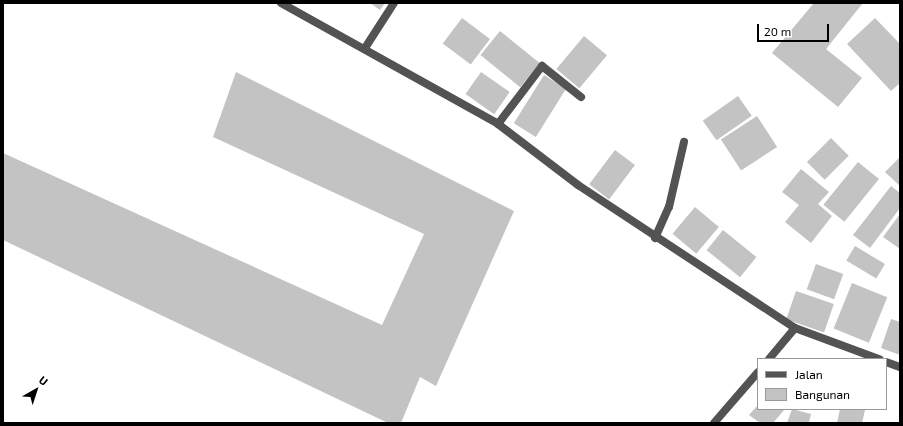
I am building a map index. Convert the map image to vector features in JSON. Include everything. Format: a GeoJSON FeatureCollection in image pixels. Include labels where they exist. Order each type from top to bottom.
{"type":"FeatureCollection","features":[{"type":"Feature","properties":{"kind":"street"},"geometry":{"type":"LineString","coordinates":[[281,3],[365,48],[498,124],[655,238],[795,328],[876,358]]}},
{"type":"Feature","properties":{"kind":"street"},"geometry":{"type":"LineString","coordinates":[[365,48],[394,3]]}},
{"type":"Feature","properties":{"kind":"street"},"geometry":{"type":"LineString","coordinates":[[498,124],[542,66],[581,97]]}},
{"type":"Feature","properties":{"kind":"street"},"geometry":{"type":"LineString","coordinates":[[655,238],[669,207],[684,142]]}},
{"type":"Feature","properties":{"kind":"street"},"geometry":{"type":"LineString","coordinates":[[770,358],[795,328]]}},
{"type":"Feature","properties":{"kind":"street"},"geometry":{"type":"LineString","coordinates":[[887,362],[900,367]]}},
{"type":"Feature","properties":{"kind":"street"},"geometry":{"type":"LineString","coordinates":[[714,423],[757,373]]}},
{"type":"Feature","properties":{"kind":"building"},"geometry":{"type":"Polygon","coordinates":[[[370,3],[385,3],[380,10],[370,3]]]}},
{"type":"Feature","properties":{"kind":"building"},"geometry":{"type":"Polygon","coordinates":[[[814,3],[863,3],[826,49],[862,78],[838,107],[772,53],[814,3]]]}},
{"type":"Feature","properties":{"kind":"building"},"geometry":{"type":"Polygon","coordinates":[[[462,18],[490,39],[471,65],[443,44],[462,18]]]}},
{"type":"Feature","properties":{"kind":"building"},"geometry":{"type":"Polygon","coordinates":[[[875,18],[900,44],[900,83],[891,91],[847,44],[875,18]]]}},
{"type":"Feature","properties":{"kind":"building"},"geometry":{"type":"Polygon","coordinates":[[[500,31],[540,63],[520,87],[480,55],[500,31]]]}},
{"type":"Feature","properties":{"kind":"building"},"geometry":{"type":"Polygon","coordinates":[[[584,36],[607,55],[579,88],[556,69],[584,36]]]}},
{"type":"Feature","properties":{"kind":"building"},"geometry":{"type":"Polygon","coordinates":[[[236,72],[514,211],[436,386],[420,377],[401,423],[388,423],[3,240],[3,153],[382,325],[424,234],[213,137],[236,72]]]}},
{"type":"Feature","properties":{"kind":"building"},"geometry":{"type":"Polygon","coordinates":[[[481,72],[510,92],[494,114],[466,94],[481,72]]]}},
{"type":"Feature","properties":{"kind":"building"},"geometry":{"type":"Polygon","coordinates":[[[544,75],[566,89],[536,137],[514,123],[544,75]]]}},
{"type":"Feature","properties":{"kind":"building"},"geometry":{"type":"Polygon","coordinates":[[[738,96],[752,116],[717,140],[703,121],[738,96]]]}},
{"type":"Feature","properties":{"kind":"building"},"geometry":{"type":"Polygon","coordinates":[[[757,116],[777,147],[741,170],[721,139],[757,116]]]}},
{"type":"Feature","properties":{"kind":"building"},"geometry":{"type":"Polygon","coordinates":[[[831,138],[849,156],[825,180],[807,162],[831,138]]]}},
{"type":"Feature","properties":{"kind":"building"},"geometry":{"type":"Polygon","coordinates":[[[615,150],[635,165],[609,199],[589,184],[615,150]]]}},
{"type":"Feature","properties":{"kind":"building"},"geometry":{"type":"Polygon","coordinates":[[[900,157],[900,186],[885,172],[900,157]]]}},
{"type":"Feature","properties":{"kind":"building"},"geometry":{"type":"Polygon","coordinates":[[[858,162],[879,179],[844,222],[823,205],[858,162]]]}},
{"type":"Feature","properties":{"kind":"building"},"geometry":{"type":"Polygon","coordinates":[[[801,169],[829,192],[818,204],[832,216],[811,243],[785,222],[799,205],[782,192],[801,169]]]}},
{"type":"Feature","properties":{"kind":"building"},"geometry":{"type":"Polygon","coordinates":[[[891,186],[900,193],[900,208],[870,248],[853,235],[891,186]]]}},
{"type":"Feature","properties":{"kind":"building"},"geometry":{"type":"Polygon","coordinates":[[[695,207],[719,227],[696,254],[673,234],[695,207]]]}},
{"type":"Feature","properties":{"kind":"building"},"geometry":{"type":"Polygon","coordinates":[[[900,214],[900,249],[883,237],[900,214]]]}},
{"type":"Feature","properties":{"kind":"building"},"geometry":{"type":"Polygon","coordinates":[[[723,230],[756,257],[740,277],[707,250],[723,230]]]}},
{"type":"Feature","properties":{"kind":"building"},"geometry":{"type":"Polygon","coordinates":[[[855,246],[885,264],[876,279],[846,261],[855,246]]]}},
{"type":"Feature","properties":{"kind":"building"},"geometry":{"type":"Polygon","coordinates":[[[816,264],[843,274],[834,299],[807,289],[816,264]]]}},
{"type":"Feature","properties":{"kind":"building"},"geometry":{"type":"Polygon","coordinates":[[[852,283],[887,297],[869,343],[834,328],[852,283]]]}},
{"type":"Feature","properties":{"kind":"building"},"geometry":{"type":"Polygon","coordinates":[[[796,291],[834,304],[824,332],[786,319],[796,291]]]}},
{"type":"Feature","properties":{"kind":"building"},"geometry":{"type":"Polygon","coordinates":[[[891,319],[900,322],[900,355],[881,348],[891,319]]]}},
{"type":"Feature","properties":{"kind":"building"},"geometry":{"type":"Polygon","coordinates":[[[757,406],[757,410],[784,410],[773,423],[760,423],[749,415],[757,406]]]}},
{"type":"Feature","properties":{"kind":"building"},"geometry":{"type":"Polygon","coordinates":[[[792,410],[811,414],[809,423],[787,423],[792,410]]]}},
{"type":"Feature","properties":{"kind":"building"},"geometry":{"type":"Polygon","coordinates":[[[840,410],[865,410],[862,423],[837,423],[840,410]]]}}]}
